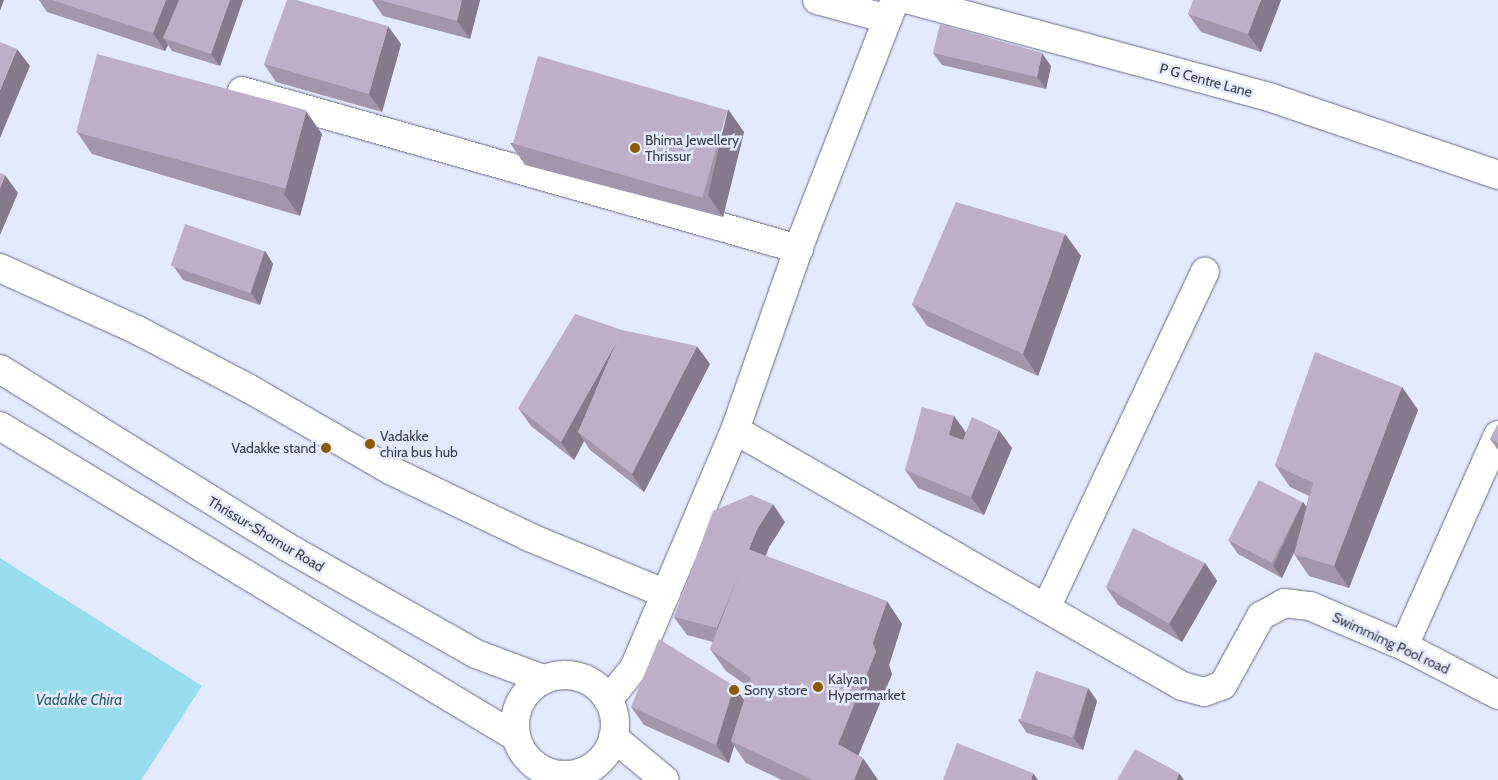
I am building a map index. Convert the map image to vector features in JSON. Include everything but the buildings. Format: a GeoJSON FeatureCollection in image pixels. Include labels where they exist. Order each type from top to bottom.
{"type":"FeatureCollection","features":[{"type":"Feature","properties":{"kind":"street"},"geometry":{"type":"LineString","coordinates":[[608,700],[634,668],[734,430],[799,249],[891,10],[818,0]]}},
{"type":"Feature","properties":{"kind":"street","name":"P G Centre Lane"},"geometry":{"type":"LineString","coordinates":[[910,0],[1272,98],[1498,175]]}},
{"type":"Feature","properties":{"kind":"street"},"geometry":{"type":"LineString","coordinates":[[242,91],[799,249]]}},
{"type":"Feature","properties":{"kind":"street"},"geometry":{"type":"LineString","coordinates":[[0,268],[137,330],[248,388],[400,475],[529,537],[666,594]]}},
{"type":"Feature","properties":{"kind":"street"},"geometry":{"type":"LineString","coordinates":[[1046,608],[1205,272]]}},
{"type":"Feature","properties":{"kind":"street","name":"Thrissur-Shornur Road"},"geometry":{"type":"LineString","coordinates":[[0,369],[287,547],[476,654],[543,679]]}},
{"type":"Feature","properties":{"kind":"street"},"geometry":{"type":"LineString","coordinates":[[0,426],[516,737]]}},
{"type":"Feature","properties":{"kind":"street","name":"Swimmimg Pool road"},"geometry":{"type":"LineString","coordinates":[[734,430],[1182,686],[1204,692],[1223,685],[1261,616],[1284,603],[1310,606],[1404,646],[1498,695]]}},
{"type":"Feature","properties":{"kind":"street"},"geometry":{"type":"LineString","coordinates":[[1404,646],[1498,435]]}},
{"type":"Feature","properties":{"kind":"street"},"geometry":{"type":"LineString","coordinates":[[559,674],[575,675],[590,681],[608,700],[614,720],[613,737],[607,752],[596,764],[570,777],[550,772],[534,765],[523,752],[516,737],[515,720],[519,703],[529,689],[543,679],[559,674]]}},
{"type":"Feature","properties":{"kind":"street"},"geometry":{"type":"LineString","coordinates":[[613,737],[665,780]]}},
{"type":"Feature","properties":{"kind":"water","name":"Vadakke Chira"},"geometry":{"type":"Polygon","coordinates":[[[0,558],[202,686],[141,780],[0,780],[0,558]]]}},
{"type":"Feature","properties":{"kind":"place","name":"Bhima Jewellery Thrissur"},"geometry":{"type":"Point","coordinates":[635,148]}},
{"type":"Feature","properties":{"kind":"place","name":"Vadakke chira bus hub"},"geometry":{"type":"Point","coordinates":[370,444]}},
{"type":"Feature","properties":{"kind":"place","name":"Vadakke stand"},"geometry":{"type":"Point","coordinates":[326,448]}},
{"type":"Feature","properties":{"kind":"place","name":"Kalyan Hypermarket"},"geometry":{"type":"Point","coordinates":[818,687]}},
{"type":"Feature","properties":{"kind":"place","name":"Sony store"},"geometry":{"type":"Point","coordinates":[734,690]}}]}
